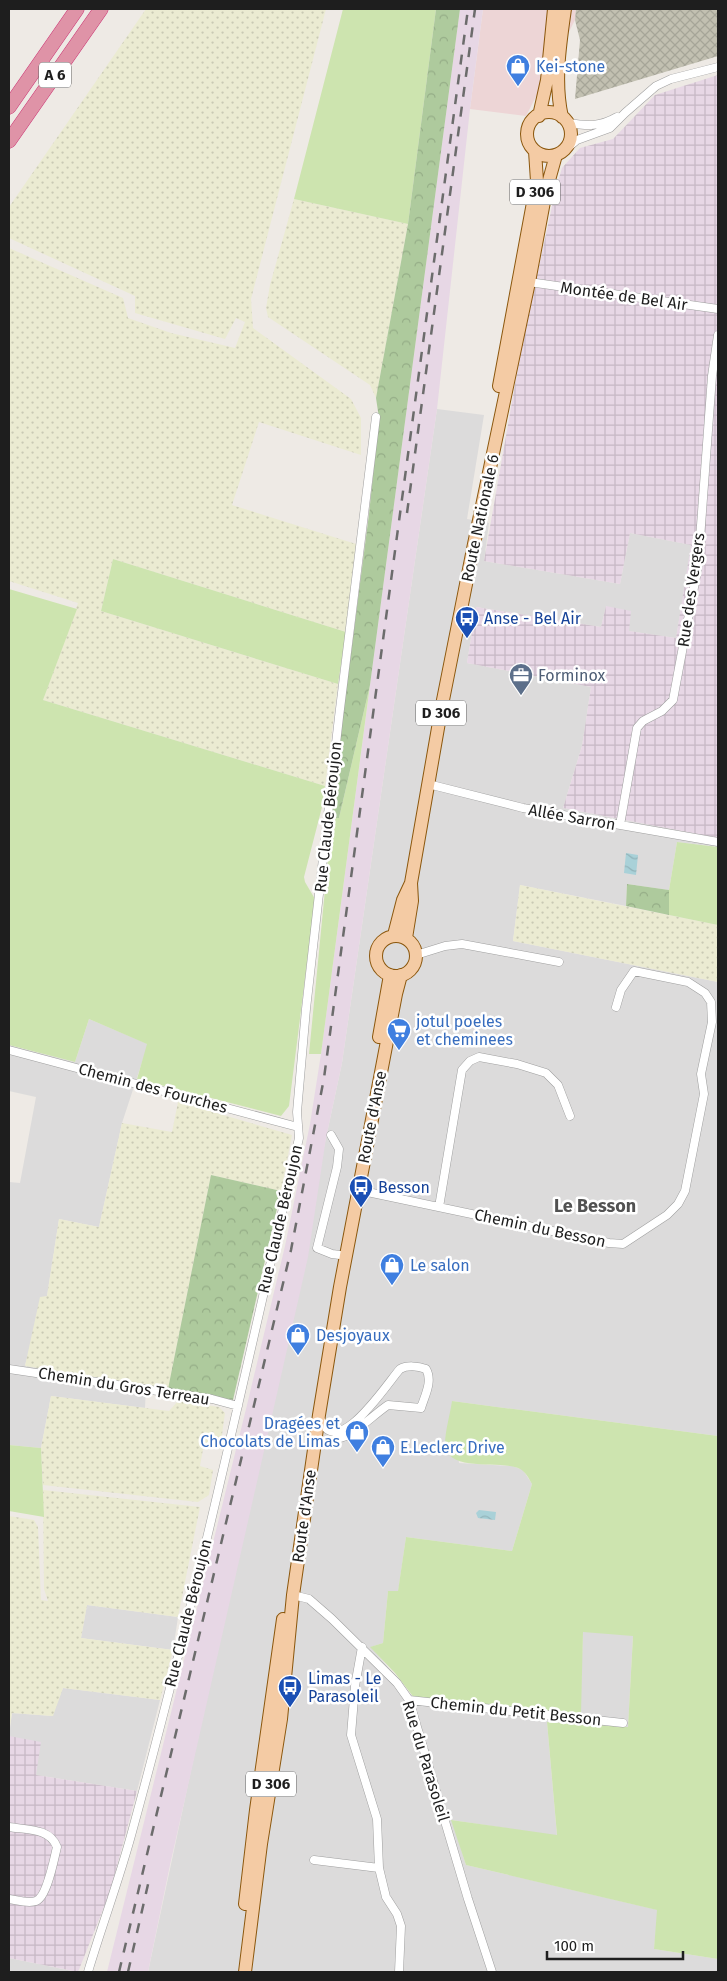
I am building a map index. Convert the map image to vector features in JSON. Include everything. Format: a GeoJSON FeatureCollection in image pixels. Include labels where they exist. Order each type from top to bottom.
{"type":"FeatureCollection","features":[{"type":"Feature","properties":{"kind":"highway","name":"A 6"},"geometry":{"type":"LineString","coordinates":[[9,107],[77,9]]}},
{"type":"Feature","properties":{"kind":"highway","name":"A 6"},"geometry":{"type":"LineString","coordinates":[[9,142],[101,9]]}},
{"type":"Feature","properties":{"kind":"main road"},"geometry":{"type":"LineString","coordinates":[[539,116],[547,80],[554,9]]}},
{"type":"Feature","properties":{"kind":"main road"},"geometry":{"type":"LineString","coordinates":[[565,9],[558,79],[558,100],[571,137],[560,152],[542,155],[535,151],[529,142],[528,130],[534,120],[539,116],[550,113],[565,120]]}},
{"type":"Feature","properties":{"kind":"main road","name":"D 306"},"geometry":{"type":"LineString","coordinates":[[474,544],[482,476],[537,181],[535,151]]}},
{"type":"Feature","properties":{"kind":"main road","name":"Route Nationale 6"},"geometry":{"type":"LineString","coordinates":[[400,936],[403,900],[411,883],[474,544],[529,282],[546,191],[560,152]]}},
{"type":"Feature","properties":{"kind":"main road"},"geometry":{"type":"LineString","coordinates":[[400,936],[411,942],[416,955],[412,968],[395,975],[378,967],[375,953],[381,941],[400,936]]}},
{"type":"Feature","properties":{"kind":"main road","name":"Route d'Anse"},"geometry":{"type":"LineString","coordinates":[[245,1972],[261,1844],[281,1719],[294,1594],[319,1415],[358,1190],[396,994],[395,975]]}},
{"type":"Feature","properties":{"kind":"main road","name":"Route d'Anse"},"geometry":{"type":"LineString","coordinates":[[236,1972],[256,1810],[311,1418],[340,1255],[395,975]]}},
{"type":"Feature","properties":{"kind":"street"},"geometry":{"type":"LineString","coordinates":[[560,152],[577,140],[610,128],[625,112],[656,86],[670,79],[718,68]]}},
{"type":"Feature","properties":{"kind":"street"},"geometry":{"type":"LineString","coordinates":[[565,120],[591,127],[599,126],[625,112]]}},
{"type":"Feature","properties":{"kind":"street","name":"Montée de Bel Air"},"geometry":{"type":"LineString","coordinates":[[529,282],[718,309]]}},
{"type":"Feature","properties":{"kind":"street","name":"Rue des Vergers"},"geometry":{"type":"LineString","coordinates":[[620,825],[637,728],[643,721],[662,711],[673,700],[698,566],[712,376],[718,335]]}},
{"type":"Feature","properties":{"kind":"street","name":"Rue Claude Béroujon"},"geometry":{"type":"LineString","coordinates":[[88,1972],[114,1895],[162,1722],[238,1406],[299,1138],[297,1112],[306,1018],[334,756],[376,417]]}},
{"type":"Feature","properties":{"kind":"street","name":"Allée Sarron"},"geometry":{"type":"LineString","coordinates":[[428,784],[523,808],[718,842]]}},
{"type":"Feature","properties":{"kind":"street"},"geometry":{"type":"LineString","coordinates":[[416,955],[444,946],[462,944],[559,962]]}},
{"type":"Feature","properties":{"kind":"street","name":"Chemin du Besson"},"geometry":{"type":"LineString","coordinates":[[358,1190],[609,1243],[624,1244],[667,1215],[678,1204],[685,1191],[704,1094],[701,1074],[712,1022],[711,1002],[705,993],[688,982],[634,971],[621,990],[616,1007]]}},
{"type":"Feature","properties":{"kind":"street","name":"Chemin des Fourches"},"geometry":{"type":"LineString","coordinates":[[9,1050],[298,1127]]}},
{"type":"Feature","properties":{"kind":"street"},"geometry":{"type":"LineString","coordinates":[[439,1207],[462,1070],[470,1061],[479,1057],[517,1064],[546,1073],[558,1085],[570,1116]]}},
{"type":"Feature","properties":{"kind":"street"},"geometry":{"type":"LineString","coordinates":[[330,1135],[339,1149],[317,1248],[340,1255]]}},
{"type":"Feature","properties":{"kind":"street"},"geometry":{"type":"LineString","coordinates":[[315,1443],[324,1440],[337,1440],[349,1435],[388,1405],[421,1408],[430,1375],[426,1369],[405,1366],[390,1380],[363,1415],[338,1431],[330,1431],[322,1425],[319,1415]]}},
{"type":"Feature","properties":{"kind":"street","name":"Chemin du Gros Terreau"},"geometry":{"type":"LineString","coordinates":[[9,1369],[212,1399],[238,1406]]}},
{"type":"Feature","properties":{"kind":"street","name":"Rue du Parasoleil"},"geometry":{"type":"LineString","coordinates":[[294,1594],[309,1599],[362,1647],[397,1683],[409,1700],[465,1890],[492,1972]]}},
{"type":"Feature","properties":{"kind":"street"},"geometry":{"type":"LineString","coordinates":[[362,1647],[355,1686],[351,1735],[377,1819],[379,1868],[386,1897],[397,1914],[401,1926],[398,1972]]}},
{"type":"Feature","properties":{"kind":"street","name":"Chemin du Petit Besson"},"geometry":{"type":"LineString","coordinates":[[409,1700],[623,1723]]}},
{"type":"Feature","properties":{"kind":"street"},"geometry":{"type":"LineString","coordinates":[[9,1827],[49,1834],[57,1847],[43,1895],[36,1901],[25,1902],[9,1899]]}},
{"type":"Feature","properties":{"kind":"street"},"geometry":{"type":"LineString","coordinates":[[314,1860],[379,1868]]}},
{"type":"Feature","properties":{"kind":"shaded area"},"geometry":{"type":"Polygon","coordinates":[[[460,9],[483,9],[437,409],[342,1063],[326,1138],[308,1257],[170,1865],[148,1972],[107,1972],[247,1405],[285,1246],[310,1124],[321,1054],[460,9]]]}},
{"type":"Feature","properties":{"kind":"shaded area"},"geometry":{"type":"Polygon","coordinates":[[[483,9],[576,9],[575,20],[526,116],[470,109],[483,9]]]}},
{"type":"Feature","properties":{"kind":"shaded area"},"geometry":{"type":"Polygon","coordinates":[[[576,9],[718,9],[718,56],[575,99],[580,40],[575,20],[576,9]]]}},
{"type":"Feature","properties":{"kind":"shaded area"},"geometry":{"type":"Polygon","coordinates":[[[718,75],[718,838],[563,808],[582,746],[591,687],[467,663],[476,607],[601,627],[606,606],[631,611],[629,631],[676,638],[691,545],[630,533],[620,584],[484,561],[522,345],[562,168],[580,148],[613,139],[655,95],[718,75]]]}},
{"type":"Feature","properties":{"kind":"shaded area"},"geometry":{"type":"Polygon","coordinates":[[[437,409],[484,415],[467,519],[489,523],[484,561],[620,584],[630,533],[692,545],[676,638],[628,631],[606,606],[601,627],[476,607],[467,663],[591,687],[582,746],[563,808],[718,838],[718,847],[677,842],[669,890],[627,884],[626,906],[520,885],[513,941],[718,982],[718,1436],[452,1401],[459,1463],[512,1466],[523,1470],[532,1484],[512,1551],[406,1537],[398,1592],[388,1591],[383,1643],[371,1647],[415,1699],[580,1714],[583,1631],[633,1635],[628,1728],[547,1722],[557,1836],[452,1820],[466,1865],[658,1910],[654,1949],[718,1959],[718,1972],[148,1972],[342,1063],[437,409]]]}},
{"type":"Feature","properties":{"kind":"shaded area"},"geometry":{"type":"Polygon","coordinates":[[[89,1019],[148,1044],[122,1123],[99,1227],[59,1219],[47,1296],[25,1365],[146,1386],[145,1408],[51,1396],[41,1448],[9,1445],[9,1182],[20,1183],[36,1097],[9,1091],[9,1045],[75,1062],[89,1019]]]}},
{"type":"Feature","properties":{"kind":"shaded area"},"geometry":{"type":"Polygon","coordinates":[[[87,1605],[178,1617],[173,1650],[81,1638],[87,1605]]]}},
{"type":"Feature","properties":{"kind":"shaded area"},"geometry":{"type":"Polygon","coordinates":[[[63,1688],[160,1700],[137,1791],[36,1775],[9,1736],[12,1713],[52,1716],[63,1688]]]}},
{"type":"Feature","properties":{"kind":"shaded area"},"geometry":{"type":"Polygon","coordinates":[[[9,1736],[41,1742],[36,1775],[137,1791],[110,1892],[78,1972],[9,1958],[9,1736]]]}},
{"type":"Feature","properties":{"kind":"shaded area"},"geometry":{"type":"Polygon","coordinates":[[[9,1958],[77,1972],[9,1972],[9,1958]]]}},
{"type":"Feature","properties":{"kind":"green space"},"geometry":{"type":"Polygon","coordinates":[[[146,9],[326,9],[251,299],[253,328],[351,399],[361,418],[361,455],[259,422],[232,505],[356,544],[346,632],[113,559],[101,611],[338,684],[325,786],[43,700],[78,603],[9,581],[9,248],[123,298],[128,318],[171,333],[235,348],[245,322],[236,318],[225,339],[135,313],[135,296],[9,238],[9,207],[146,9]]]}},
{"type":"Feature","properties":{"kind":"green space"},"geometry":{"type":"Polygon","coordinates":[[[343,9],[436,9],[408,224],[294,199],[343,9]]]}},
{"type":"Feature","properties":{"kind":"green space"},"geometry":{"type":"Polygon","coordinates":[[[436,9],[460,9],[370,685],[339,818],[332,818],[335,777],[369,514],[379,418],[376,398],[408,224],[436,9]]]}},
{"type":"Feature","properties":{"kind":"green space"},"geometry":{"type":"Polygon","coordinates":[[[294,199],[408,224],[376,398],[370,385],[268,317],[266,308],[270,285],[294,199]]]}},
{"type":"Feature","properties":{"kind":"green space"},"geometry":{"type":"Polygon","coordinates":[[[113,559],[346,632],[338,684],[101,611],[113,559]]]}},
{"type":"Feature","properties":{"kind":"green space"},"geometry":{"type":"Polygon","coordinates":[[[9,589],[77,609],[43,700],[325,786],[322,807],[304,877],[315,899],[289,1106],[281,1116],[137,1079],[147,1044],[89,1019],[75,1062],[9,1045],[9,589]]]}},
{"type":"Feature","properties":{"kind":"green space"},"geometry":{"type":"Polygon","coordinates":[[[370,685],[321,1054],[309,1054],[332,818],[339,818],[370,685]]]}},
{"type":"Feature","properties":{"kind":"green space"},"geometry":{"type":"Polygon","coordinates":[[[677,842],[718,847],[718,925],[669,915],[669,890],[677,842]]]}},
{"type":"Feature","properties":{"kind":"green space"},"geometry":{"type":"Polygon","coordinates":[[[627,884],[669,890],[669,915],[626,906],[627,884]]]}},
{"type":"Feature","properties":{"kind":"green space"},"geometry":{"type":"Polygon","coordinates":[[[520,885],[718,925],[718,982],[513,941],[520,885]]]}},
{"type":"Feature","properties":{"kind":"green space"},"geometry":{"type":"Polygon","coordinates":[[[178,1102],[292,1135],[281,1191],[211,1175],[168,1389],[25,1366],[40,1297],[47,1296],[59,1219],[99,1227],[122,1123],[172,1132],[178,1102]]]}},
{"type":"Feature","properties":{"kind":"green space"},"geometry":{"type":"Polygon","coordinates":[[[211,1175],[281,1191],[233,1400],[168,1389],[211,1175]]]}},
{"type":"Feature","properties":{"kind":"green space"},"geometry":{"type":"Polygon","coordinates":[[[51,1396],[169,1411],[178,1401],[219,1407],[225,1413],[220,1449],[203,1449],[200,1466],[213,1470],[209,1495],[198,1502],[43,1485],[41,1448],[51,1396]]]}},
{"type":"Feature","properties":{"kind":"green space"},"geometry":{"type":"Polygon","coordinates":[[[452,1401],[718,1436],[718,1959],[654,1949],[657,1910],[466,1865],[451,1820],[557,1835],[547,1722],[628,1727],[633,1636],[583,1632],[581,1714],[415,1699],[395,1673],[370,1647],[383,1643],[388,1591],[398,1591],[406,1537],[512,1551],[532,1484],[526,1474],[520,1469],[511,1466],[465,1462],[455,1459],[448,1453],[445,1439],[452,1401]]]}},
{"type":"Feature","properties":{"kind":"green space"},"geometry":{"type":"Polygon","coordinates":[[[9,1445],[41,1448],[44,1517],[9,1511],[9,1445]]]}},
{"type":"Feature","properties":{"kind":"green space"},"geometry":{"type":"Polygon","coordinates":[[[43,1490],[200,1507],[178,1617],[87,1605],[81,1638],[173,1650],[160,1700],[63,1688],[53,1716],[12,1713],[9,1732],[9,1516],[34,1520],[38,1527],[41,1600],[48,1601],[44,1589],[43,1490]]]}},
{"type":"Feature","properties":{"kind":"water"},"geometry":{"type":"Polygon","coordinates":[[[626,853],[638,855],[636,875],[624,873],[626,853]]]}},
{"type":"Feature","properties":{"kind":"water"},"geometry":{"type":"Polygon","coordinates":[[[479,1510],[496,1512],[495,1520],[478,1518],[476,1513],[479,1510]]]}},
{"type":"Feature","properties":{"kind":"railway"},"geometry":{"type":"LineString","coordinates":[[119,1972],[291,1250],[324,1078],[468,9]]}},
{"type":"Feature","properties":{"kind":"railway"},"geometry":{"type":"LineString","coordinates":[[407,513],[475,9]]}},
{"type":"Feature","properties":{"kind":"railway"},"geometry":{"type":"LineString","coordinates":[[128,1972],[149,1880]]}},
{"type":"Feature","properties":{"kind":"place","name":"Kei-stone"},"geometry":{"type":"Point","coordinates":[518,87]}},
{"type":"Feature","properties":{"kind":"place","name":"Anse - Bel Air"},"geometry":{"type":"Point","coordinates":[467,639]}},
{"type":"Feature","properties":{"kind":"place","name":"Forminox"},"geometry":{"type":"Point","coordinates":[521,696]}},
{"type":"Feature","properties":{"kind":"place","name":"jotul poeles et cheminees"},"geometry":{"type":"Point","coordinates":[399,1051]}},
{"type":"Feature","properties":{"kind":"place","name":"Besson"},"geometry":{"type":"Point","coordinates":[361,1208]}},
{"type":"Feature","properties":{"kind":"place","name":"Le salon"},"geometry":{"type":"Point","coordinates":[392,1286]}},
{"type":"Feature","properties":{"kind":"place","name":"Desjoyaux"},"geometry":{"type":"Point","coordinates":[298,1356]}},
{"type":"Feature","properties":{"kind":"place","name":"Dragées et Chocolats de Limas"},"geometry":{"type":"Point","coordinates":[357,1453]}},
{"type":"Feature","properties":{"kind":"place","name":"E.Leclerc Drive"},"geometry":{"type":"Point","coordinates":[383,1468]}},
{"type":"Feature","properties":{"kind":"place","name":"Limas - Le Parasoleil"},"geometry":{"type":"Point","coordinates":[290,1708]}},
{"type":"Feature","properties":{"kind":"district","name":"Le Besson"},"geometry":{"type":"Point","coordinates":[595,1206]}}]}
